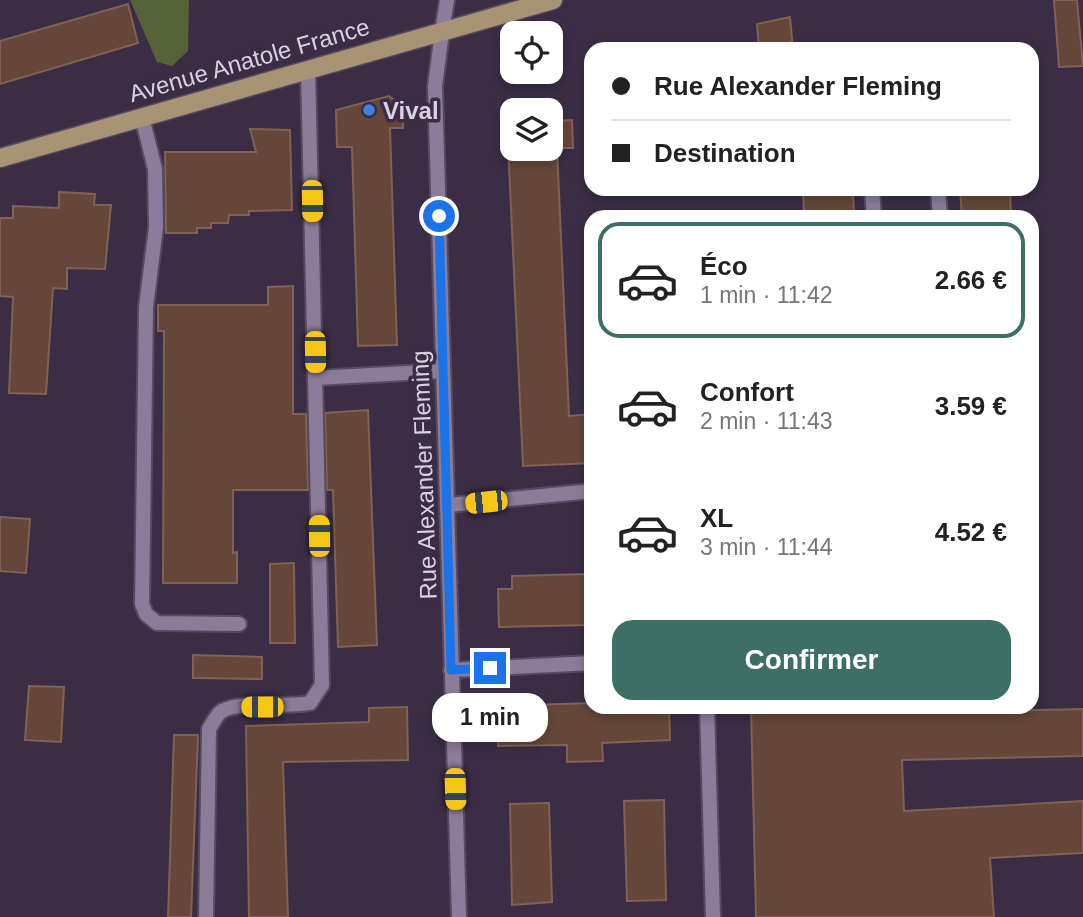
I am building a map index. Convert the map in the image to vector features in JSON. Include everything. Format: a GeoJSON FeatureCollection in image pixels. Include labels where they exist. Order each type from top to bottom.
{"type":"FeatureCollection","features":[{"type":"Feature","properties":{"kind":"main road","name":"Avenue Anatole France"},"geometry":{"type":"LineString","coordinates":[[0,158],[553,0]]}},
{"type":"Feature","properties":{"kind":"street","name":"Rue Alexander Fleming"},"geometry":{"type":"LineString","coordinates":[[447,0],[435,86],[459,917]]}},
{"type":"Feature","properties":{"kind":"street"},"geometry":{"type":"LineString","coordinates":[[206,917],[209,729],[219,712],[235,707],[290,707],[310,703],[322,685],[308,69]]}},
{"type":"Feature","properties":{"kind":"street"},"geometry":{"type":"LineString","coordinates":[[142,117],[155,169],[156,227],[146,307],[142,604],[146,614],[157,623],[239,624]]}},
{"type":"Feature","properties":{"kind":"street"},"geometry":{"type":"LineString","coordinates":[[316,378],[443,371]]}},
{"type":"Feature","properties":{"kind":"street"},"geometry":{"type":"LineString","coordinates":[[448,505],[584,492]]}},
{"type":"Feature","properties":{"kind":"street"},"geometry":{"type":"LineString","coordinates":[[451,670],[584,663]]}},
{"type":"Feature","properties":{"kind":"street"},"geometry":{"type":"LineString","coordinates":[[706,714],[713,917]]}},
{"type":"Feature","properties":{"kind":"green space"},"geometry":{"type":"Polygon","coordinates":[[[130,0],[189,0],[188,51],[172,66],[157,62],[130,0]]]}},
{"type":"Feature","properties":{"kind":"building"},"geometry":{"type":"Polygon","coordinates":[[[1054,0],[1077,0],[1083,66],[1059,67],[1054,0]]]}},
{"type":"Feature","properties":{"kind":"building"},"geometry":{"type":"Polygon","coordinates":[[[128,4],[138,43],[0,84],[0,41],[128,4]]]}},
{"type":"Feature","properties":{"kind":"building"},"geometry":{"type":"Polygon","coordinates":[[[790,17],[792,42],[758,42],[757,24],[790,17]]]}},
{"type":"Feature","properties":{"kind":"building"},"geometry":{"type":"Polygon","coordinates":[[[389,96],[403,107],[403,128],[390,128],[397,345],[358,346],[352,147],[337,147],[336,110],[389,96]]]}},
{"type":"Feature","properties":{"kind":"building"},"geometry":{"type":"Polygon","coordinates":[[[563,120],[572,120],[573,148],[563,148],[563,120]]]}},
{"type":"Feature","properties":{"kind":"building"},"geometry":{"type":"Polygon","coordinates":[[[250,129],[290,130],[292,210],[249,211],[249,215],[229,215],[228,223],[211,223],[211,228],[197,228],[197,233],[166,233],[165,152],[256,152],[250,129]]]}},
{"type":"Feature","properties":{"kind":"building"},"geometry":{"type":"Polygon","coordinates":[[[509,161],[558,161],[569,416],[584,415],[584,463],[523,466],[509,161]]]}},
{"type":"Feature","properties":{"kind":"building"},"geometry":{"type":"Polygon","coordinates":[[[59,192],[95,194],[94,205],[111,205],[105,269],[67,268],[67,289],[53,288],[46,394],[9,393],[13,297],[0,296],[0,218],[13,218],[13,206],[59,208],[59,192]]]}},
{"type":"Feature","properties":{"kind":"building"},"geometry":{"type":"Polygon","coordinates":[[[803,196],[853,196],[854,210],[804,210],[803,196]]]}},
{"type":"Feature","properties":{"kind":"building"},"geometry":{"type":"Polygon","coordinates":[[[960,196],[1010,196],[1011,210],[962,210],[960,196]]]}},
{"type":"Feature","properties":{"kind":"building"},"geometry":{"type":"Polygon","coordinates":[[[293,286],[293,414],[306,414],[308,490],[233,490],[233,553],[237,552],[237,583],[163,583],[164,331],[158,331],[158,305],[268,305],[268,287],[293,286]]]}},
{"type":"Feature","properties":{"kind":"building"},"geometry":{"type":"Polygon","coordinates":[[[368,410],[377,645],[338,647],[333,490],[327,490],[325,413],[368,410]]]}},
{"type":"Feature","properties":{"kind":"building"},"geometry":{"type":"Polygon","coordinates":[[[0,517],[30,519],[26,573],[0,571],[0,517]]]}},
{"type":"Feature","properties":{"kind":"building"},"geometry":{"type":"Polygon","coordinates":[[[294,563],[295,643],[270,643],[270,564],[294,563]]]}},
{"type":"Feature","properties":{"kind":"building"},"geometry":{"type":"Polygon","coordinates":[[[584,574],[584,625],[499,627],[498,589],[512,589],[512,576],[584,574]]]}},
{"type":"Feature","properties":{"kind":"building"},"geometry":{"type":"Polygon","coordinates":[[[193,655],[262,657],[262,679],[193,678],[193,655]]]}},
{"type":"Feature","properties":{"kind":"building"},"geometry":{"type":"Polygon","coordinates":[[[29,686],[64,687],[61,742],[25,740],[29,686]]]}},
{"type":"Feature","properties":{"kind":"building"},"geometry":{"type":"Polygon","coordinates":[[[584,703],[584,714],[669,714],[670,740],[602,743],[603,761],[567,762],[567,745],[498,746],[497,706],[584,703]]]}},
{"type":"Feature","properties":{"kind":"building"},"geometry":{"type":"Polygon","coordinates":[[[407,707],[408,760],[283,762],[288,917],[249,917],[246,726],[369,722],[369,708],[407,707]]]}},
{"type":"Feature","properties":{"kind":"building"},"geometry":{"type":"Polygon","coordinates":[[[1083,709],[1083,756],[902,760],[904,811],[1083,801],[1083,853],[990,858],[994,917],[756,917],[751,714],[1039,714],[1039,710],[1083,709]]]}},
{"type":"Feature","properties":{"kind":"building"},"geometry":{"type":"Polygon","coordinates":[[[174,735],[198,735],[191,917],[168,917],[174,735]]]}},
{"type":"Feature","properties":{"kind":"building"},"geometry":{"type":"Polygon","coordinates":[[[664,800],[666,900],[627,901],[624,801],[664,800]]]}},
{"type":"Feature","properties":{"kind":"building"},"geometry":{"type":"Polygon","coordinates":[[[549,803],[552,902],[512,905],[510,804],[549,803]]]}},
{"type":"Feature","properties":{"kind":"place","name":"Vival"},"geometry":{"type":"Point","coordinates":[369,110]}},
{"type":"Feature","properties":{"kind":"route"},"geometry":{"type":"LineString","coordinates":[[439,216],[451,670],[490,668]]}}]}
